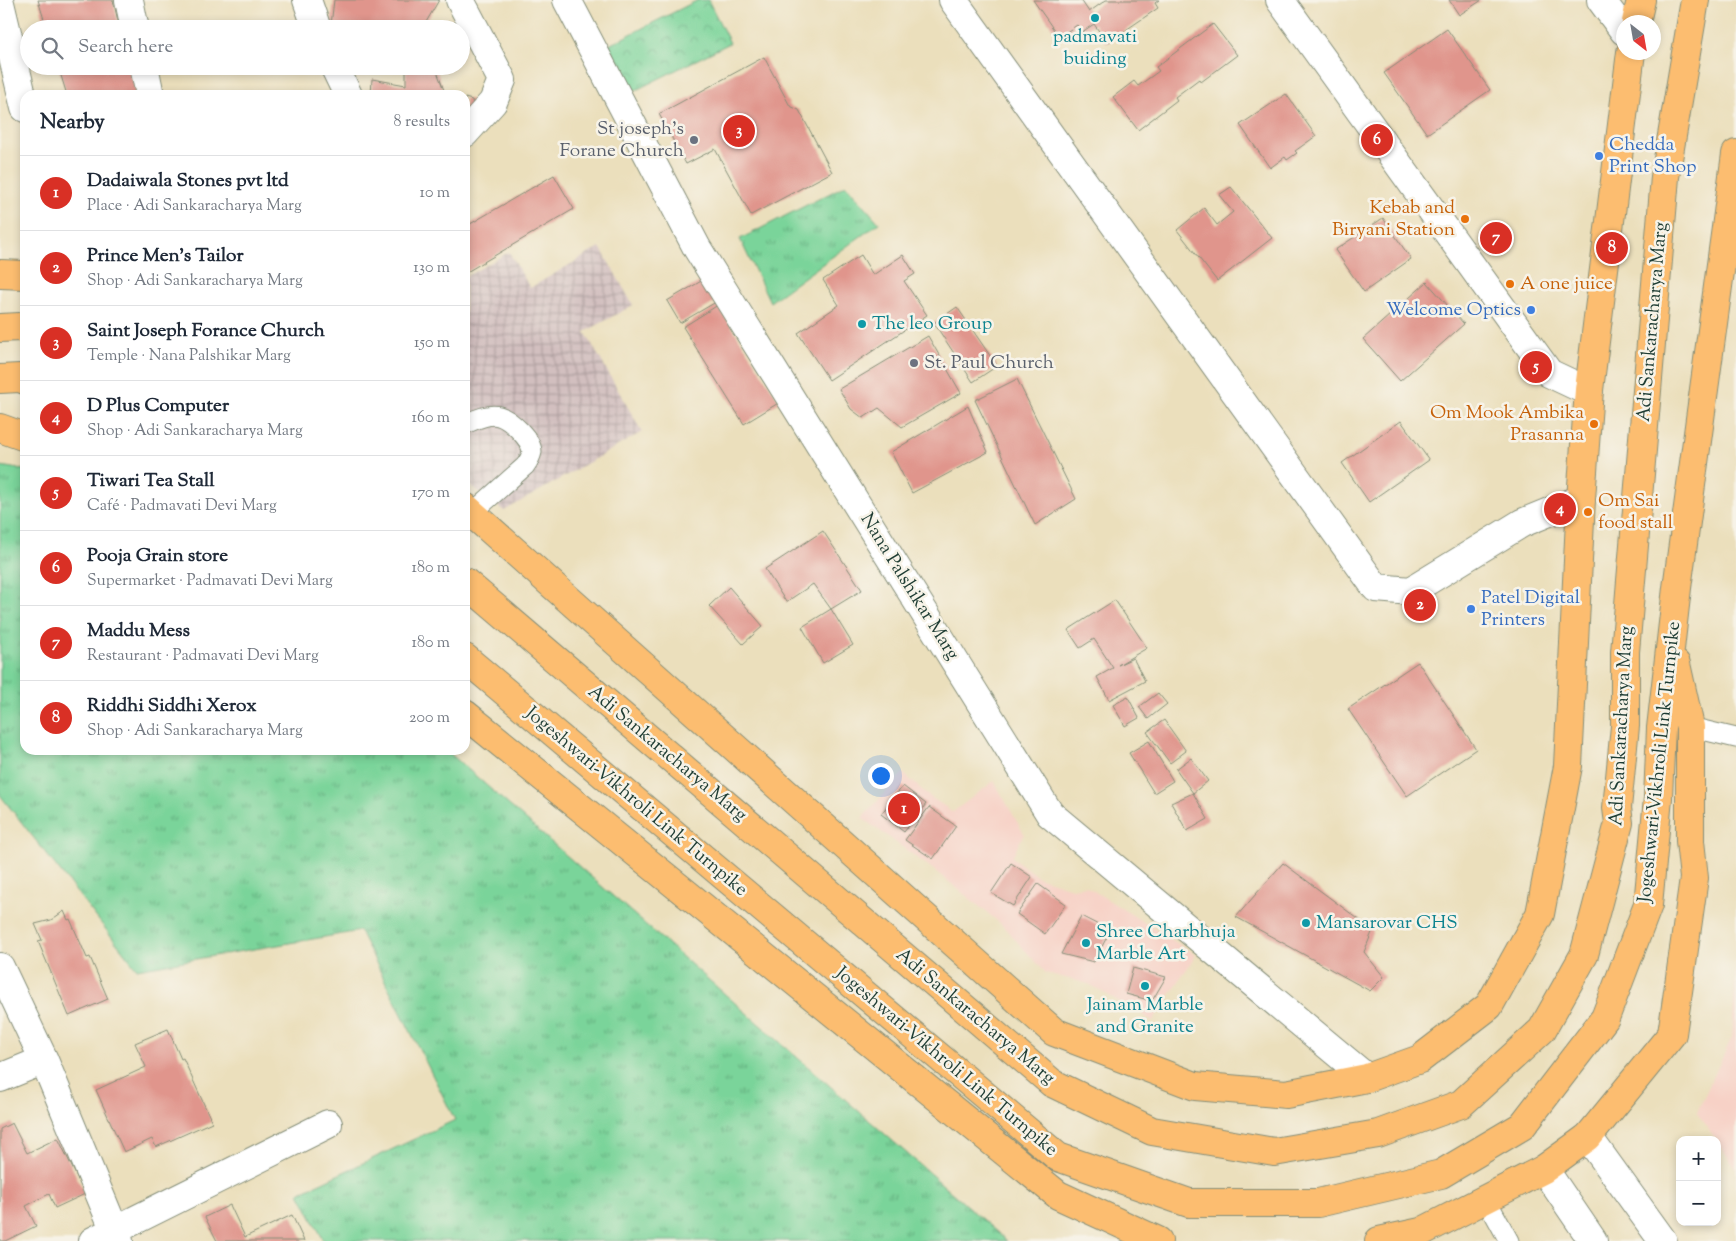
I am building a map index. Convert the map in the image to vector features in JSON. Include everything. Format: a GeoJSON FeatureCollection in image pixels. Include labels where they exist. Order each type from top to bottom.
{"type":"FeatureCollection","features":[{"type":"Feature","properties":{"kind":"main road"},"geometry":{"type":"LineString","coordinates":[[1638,15],[1641,0]]}},
{"type":"Feature","properties":{"kind":"main road","name":"Adi Sankaracharya Marg"},"geometry":{"type":"LineString","coordinates":[[470,586],[1052,1083],[1152,1131],[1274,1152],[1378,1134],[1461,1104],[1542,1030],[1584,956],[1620,823],[1617,808],[1625,726],[1625,652],[1665,176],[1696,0]]}},
{"type":"Feature","properties":{"kind":"main road"},"geometry":{"type":"LineString","coordinates":[[470,512],[1054,1032],[1195,1086],[1286,1094],[1367,1078],[1420,1059],[1489,1006],[1540,914],[1568,766],[1581,500],[1589,390],[1630,60]]}},
{"type":"Feature","properties":{"kind":"main road","name":"Jogeshwari-Vikhroli Link Turnpike"},"geometry":{"type":"LineString","coordinates":[[470,662],[1058,1157],[1189,1203],[1318,1203],[1441,1174],[1522,1126],[1606,1018],[1648,905],[1658,798],[1661,728],[1677,588],[1736,154]]}},
{"type":"Feature","properties":{"kind":"main road"},"geometry":{"type":"LineString","coordinates":[[0,274],[20,276]]}},
{"type":"Feature","properties":{"kind":"main road"},"geometry":{"type":"LineString","coordinates":[[0,328],[20,326]]}},
{"type":"Feature","properties":{"kind":"main road"},"geometry":{"type":"LineString","coordinates":[[0,378],[20,378]]}},
{"type":"Feature","properties":{"kind":"main road"},"geometry":{"type":"LineString","coordinates":[[0,428],[20,435]]}},
{"type":"Feature","properties":{"kind":"main road"},"geometry":{"type":"LineString","coordinates":[[1379,1241],[1421,1232],[1544,1169],[1588,1137],[1672,1034],[1694,878],[1690,842],[1690,728],[1672,643]]}},
{"type":"Feature","properties":{"kind":"main road"},"geometry":{"type":"LineString","coordinates":[[470,718],[1058,1195],[1158,1241]]}},
{"type":"Feature","properties":{"kind":"street"},"geometry":{"type":"LineString","coordinates":[[129,0],[133,20]]}},
{"type":"Feature","properties":{"kind":"street"},"geometry":{"type":"LineString","coordinates":[[307,0],[314,20]]}},
{"type":"Feature","properties":{"kind":"street"},"geometry":{"type":"LineString","coordinates":[[460,0],[502,80],[494,102],[470,128]]}},
{"type":"Feature","properties":{"kind":"street","name":"Nana Palshikar Marg"},"geometry":{"type":"LineString","coordinates":[[567,0],[698,248],[1050,814],[1367,1078]]}},
{"type":"Feature","properties":{"kind":"street"},"geometry":{"type":"LineString","coordinates":[[953,0],[1376,588],[1411,591],[1522,523],[1581,500]]}},
{"type":"Feature","properties":{"kind":"street"},"geometry":{"type":"LineString","coordinates":[[1280,0],[1549,373],[1585,390],[1589,390]]}},
{"type":"Feature","properties":{"kind":"street"},"geometry":{"type":"LineString","coordinates":[[1601,0],[1616,21]]}},
{"type":"Feature","properties":{"kind":"street"},"geometry":{"type":"LineString","coordinates":[[0,3],[21,90]]}},
{"type":"Feature","properties":{"kind":"street"},"geometry":{"type":"LineString","coordinates":[[146,75],[149,90]]}},
{"type":"Feature","properties":{"kind":"street"},"geometry":{"type":"LineString","coordinates":[[338,75],[346,90]]}},
{"type":"Feature","properties":{"kind":"street"},"geometry":{"type":"LineString","coordinates":[[1661,728],[1690,728]]}},
{"type":"Feature","properties":{"kind":"street"},"geometry":{"type":"LineString","coordinates":[[0,967],[44,1060],[109,1238],[328,1124]]}},
{"type":"Feature","properties":{"kind":"street"},"geometry":{"type":"LineString","coordinates":[[0,1078],[44,1060]]}},
{"type":"Feature","properties":{"kind":"street"},"geometry":{"type":"LineString","coordinates":[[1588,1137],[1663,1241]]}},
{"type":"Feature","properties":{"kind":"street"},"geometry":{"type":"LineString","coordinates":[[1544,1169],[1593,1241]]}},
{"type":"Feature","properties":{"kind":"lane"},"geometry":{"type":"LineString","coordinates":[[470,422],[478,418],[497,415],[516,427],[529,442],[532,450],[525,466],[470,508]]}},
{"type":"Feature","properties":{"kind":"lane"},"geometry":{"type":"LineString","coordinates":[[1690,728],[1736,738]]}},
{"type":"Feature","properties":{"kind":"lane"},"geometry":{"type":"LineString","coordinates":[[1486,1199],[1509,1241]]}},
{"type":"Feature","properties":{"kind":"shaded area"},"geometry":{"type":"Polygon","coordinates":[[[600,247],[633,305],[585,332],[642,432],[504,511],[470,485],[470,274],[509,252],[530,288],[600,247]]]}},
{"type":"Feature","properties":{"kind":"shaded area"},"geometry":{"type":"Polygon","coordinates":[[[903,773],[929,796],[953,812],[994,781],[1024,834],[1012,857],[1038,877],[1072,888],[1086,886],[1196,955],[1153,1021],[1089,984],[1046,973],[1000,923],[934,870],[862,818],[903,773]]]}},
{"type":"Feature","properties":{"kind":"shaded area"},"geometry":{"type":"Polygon","coordinates":[[[1736,962],[1736,1169],[1721,1147],[1721,1136],[1713,1136],[1697,1112],[1732,1037],[1736,962]]]}},
{"type":"Feature","properties":{"kind":"green space"},"geometry":{"type":"Polygon","coordinates":[[[698,0],[708,0],[730,43],[632,92],[609,45],[698,0]]]}},
{"type":"Feature","properties":{"kind":"green space"},"geometry":{"type":"Polygon","coordinates":[[[846,185],[879,223],[770,302],[740,239],[846,185]]]}},
{"type":"Feature","properties":{"kind":"green space"},"geometry":{"type":"Polygon","coordinates":[[[0,466],[20,469],[20,755],[452,755],[1007,1241],[324,1241],[299,1193],[455,1120],[360,931],[137,969],[0,795],[0,466]]]}},
{"type":"Feature","properties":{"kind":"building"},"geometry":{"type":"Polygon","coordinates":[[[38,0],[113,0],[118,20],[44,20],[38,0]]]}},
{"type":"Feature","properties":{"kind":"building"},"geometry":{"type":"Polygon","coordinates":[[[334,0],[439,0],[427,20],[332,20],[334,0]]]}},
{"type":"Feature","properties":{"kind":"building","name":"padmavati buiding"},"geometry":{"type":"Polygon","coordinates":[[[1033,0],[1081,0],[1089,12],[1106,0],[1159,0],[1155,3],[1158,8],[1107,43],[1094,24],[1082,32],[1077,25],[1059,37],[1033,0]]]}},
{"type":"Feature","properties":{"kind":"building"},"geometry":{"type":"Polygon","coordinates":[[[1449,0],[1482,0],[1459,15],[1449,0]]]}},
{"type":"Feature","properties":{"kind":"building"},"geometry":{"type":"Polygon","coordinates":[[[1213,24],[1237,55],[1201,82],[1199,79],[1175,97],[1177,100],[1138,130],[1113,97],[1134,81],[1138,86],[1159,71],[1156,67],[1213,24]]]}},
{"type":"Feature","properties":{"kind":"building"},"geometry":{"type":"Polygon","coordinates":[[[1447,29],[1490,90],[1427,134],[1384,73],[1447,29]]]}},
{"type":"Feature","properties":{"kind":"building"},"geometry":{"type":"Polygon","coordinates":[[[764,57],[790,106],[799,110],[832,172],[751,215],[715,149],[686,164],[659,114],[764,57]]]}},
{"type":"Feature","properties":{"kind":"building"},"geometry":{"type":"Polygon","coordinates":[[[61,75],[132,75],[136,90],[65,90],[61,75]]]}},
{"type":"Feature","properties":{"kind":"building"},"geometry":{"type":"Polygon","coordinates":[[[406,75],[438,75],[444,90],[371,90],[372,79],[406,85],[406,75]]]}},
{"type":"Feature","properties":{"kind":"building"},"geometry":{"type":"Polygon","coordinates":[[[1286,94],[1316,136],[1295,151],[1297,153],[1287,160],[1285,157],[1270,168],[1240,125],[1286,94]]]}},
{"type":"Feature","properties":{"kind":"building"},"geometry":{"type":"Polygon","coordinates":[[[470,99],[472,100],[474,113],[470,114],[470,99]]]}},
{"type":"Feature","properties":{"kind":"building"},"geometry":{"type":"Polygon","coordinates":[[[554,175],[574,209],[470,270],[470,224],[554,175]]]}},
{"type":"Feature","properties":{"kind":"building"},"geometry":{"type":"Polygon","coordinates":[[[1231,187],[1272,238],[1217,281],[1177,230],[1204,208],[1217,225],[1233,212],[1219,195],[1231,187]]]}},
{"type":"Feature","properties":{"kind":"building"},"geometry":{"type":"Polygon","coordinates":[[[1383,218],[1411,259],[1364,292],[1335,250],[1383,218]]]}},
{"type":"Feature","properties":{"kind":"building","name":"The leo Group"},"geometry":{"type":"Polygon","coordinates":[[[861,255],[873,275],[903,255],[915,274],[904,281],[927,315],[829,380],[798,333],[839,305],[823,280],[861,255]]]}},
{"type":"Feature","properties":{"kind":"building"},"geometry":{"type":"Polygon","coordinates":[[[703,280],[716,302],[680,323],[667,301],[703,280]]]}},
{"type":"Feature","properties":{"kind":"building"},"geometry":{"type":"Polygon","coordinates":[[[1427,282],[1464,324],[1400,381],[1363,339],[1427,282]]]}},
{"type":"Feature","properties":{"kind":"building"},"geometry":{"type":"Polygon","coordinates":[[[718,305],[780,402],[744,424],[683,327],[718,305]]]}},
{"type":"Feature","properties":{"kind":"building"},"geometry":{"type":"Polygon","coordinates":[[[957,307],[997,366],[973,382],[934,323],[957,307]]]}},
{"type":"Feature","properties":{"kind":"building","name":"St. Paul Church"},"geometry":{"type":"Polygon","coordinates":[[[928,336],[961,393],[902,427],[879,408],[863,418],[851,409],[839,389],[928,336]]]}},
{"type":"Feature","properties":{"kind":"building"},"geometry":{"type":"Polygon","coordinates":[[[1017,379],[1076,499],[1035,525],[975,400],[1017,379]]]}},
{"type":"Feature","properties":{"kind":"building"},"geometry":{"type":"Polygon","coordinates":[[[968,406],[988,452],[912,493],[891,452],[968,406]]]}},
{"type":"Feature","properties":{"kind":"building"},"geometry":{"type":"Polygon","coordinates":[[[1401,421],[1429,460],[1369,502],[1342,463],[1401,421]]]}},
{"type":"Feature","properties":{"kind":"building"},"geometry":{"type":"Polygon","coordinates":[[[823,531],[862,590],[831,609],[813,584],[786,602],[765,569],[823,531]]]}},
{"type":"Feature","properties":{"kind":"building"},"geometry":{"type":"Polygon","coordinates":[[[729,587],[763,626],[743,644],[709,606],[729,587]]]}},
{"type":"Feature","properties":{"kind":"building"},"geometry":{"type":"Polygon","coordinates":[[[1115,600],[1147,648],[1118,665],[1133,658],[1145,681],[1109,700],[1097,677],[1113,668],[1094,639],[1080,648],[1068,630],[1115,600]]]}},
{"type":"Feature","properties":{"kind":"building"},"geometry":{"type":"Polygon","coordinates":[[[831,609],[853,645],[823,663],[802,627],[831,609]]]}},
{"type":"Feature","properties":{"kind":"building"},"geometry":{"type":"Polygon","coordinates":[[[1418,662],[1476,749],[1407,796],[1348,709],[1418,662]]]}},
{"type":"Feature","properties":{"kind":"building"},"geometry":{"type":"Polygon","coordinates":[[[1158,693],[1167,704],[1148,719],[1139,707],[1158,693]]]}},
{"type":"Feature","properties":{"kind":"building"},"geometry":{"type":"Polygon","coordinates":[[[1128,697],[1139,718],[1125,726],[1113,705],[1128,697]]]}},
{"type":"Feature","properties":{"kind":"building"},"geometry":{"type":"Polygon","coordinates":[[[1164,720],[1186,751],[1170,763],[1147,732],[1164,720]]]}},
{"type":"Feature","properties":{"kind":"building"},"geometry":{"type":"Polygon","coordinates":[[[1149,741],[1173,781],[1154,793],[1129,753],[1149,741]]]}},
{"type":"Feature","properties":{"kind":"building"},"geometry":{"type":"Polygon","coordinates":[[[1191,758],[1208,781],[1193,793],[1176,769],[1191,758]]]}},
{"type":"Feature","properties":{"kind":"building"},"geometry":{"type":"Polygon","coordinates":[[[903,786],[926,804],[904,832],[881,814],[903,786]]]}},
{"type":"Feature","properties":{"kind":"building"},"geometry":{"type":"Polygon","coordinates":[[[1193,793],[1208,819],[1187,831],[1171,803],[1193,793]]]}},
{"type":"Feature","properties":{"kind":"building"},"geometry":{"type":"Polygon","coordinates":[[[929,807],[956,826],[933,859],[905,840],[929,807]]]}},
{"type":"Feature","properties":{"kind":"building"},"geometry":{"type":"Polygon","coordinates":[[[1011,863],[1032,877],[1013,906],[991,893],[1011,863]]]}},
{"type":"Feature","properties":{"kind":"building","name":"Mansarovar CHS"},"geometry":{"type":"Polygon","coordinates":[[[1283,863],[1373,930],[1364,952],[1384,977],[1370,991],[1236,917],[1283,863]]]}},
{"type":"Feature","properties":{"kind":"building"},"geometry":{"type":"Polygon","coordinates":[[[1038,884],[1066,904],[1045,934],[1017,914],[1038,884]]]}},
{"type":"Feature","properties":{"kind":"building"},"geometry":{"type":"Polygon","coordinates":[[[64,911],[68,920],[70,919],[87,958],[90,957],[108,999],[69,1016],[38,941],[42,940],[35,924],[51,920],[64,911]]]}},
{"type":"Feature","properties":{"kind":"building","name":"Shree Charbhuja Marble Art"},"geometry":{"type":"Polygon","coordinates":[[[1081,916],[1110,931],[1094,962],[1061,954],[1081,916]]]}},
{"type":"Feature","properties":{"kind":"building","name":"Jainam Marble and Granite"},"geometry":{"type":"Polygon","coordinates":[[[1133,968],[1166,977],[1152,1001],[1126,994],[1133,968]]]}},
{"type":"Feature","properties":{"kind":"building"},"geometry":{"type":"Polygon","coordinates":[[[168,1029],[212,1122],[156,1147],[152,1139],[124,1152],[96,1090],[146,1067],[135,1043],[168,1029]]]}},
{"type":"Feature","properties":{"kind":"building"},"geometry":{"type":"Polygon","coordinates":[[[12,1123],[27,1153],[58,1138],[85,1194],[55,1208],[49,1194],[26,1206],[36,1226],[5,1241],[0,1241],[0,1129],[12,1123]]]}},
{"type":"Feature","properties":{"kind":"building"},"geometry":{"type":"Polygon","coordinates":[[[230,1205],[245,1237],[292,1215],[304,1241],[217,1241],[205,1217],[230,1205]]]}},
{"type":"Feature","properties":{"kind":"place","name":"padmavati buiding"},"geometry":{"type":"Point","coordinates":[1095,18]}},
{"type":"Feature","properties":{"kind":"place","name":"Saint Joseph Forance Church"},"geometry":{"type":"Point","coordinates":[739,131]}},
{"type":"Feature","properties":{"kind":"place","name":"St joseph's Forane Church"},"geometry":{"type":"Point","coordinates":[694,140]}},
{"type":"Feature","properties":{"kind":"place","name":"Pooja Grain store"},"geometry":{"type":"Point","coordinates":[1377,140]}},
{"type":"Feature","properties":{"kind":"place","name":"Chedda Print Shop"},"geometry":{"type":"Point","coordinates":[1599,156]}},
{"type":"Feature","properties":{"kind":"place","name":"Kebab and Biryani Station"},"geometry":{"type":"Point","coordinates":[1465,219]}},
{"type":"Feature","properties":{"kind":"place","name":"Maddu Mess"},"geometry":{"type":"Point","coordinates":[1496,238]}},
{"type":"Feature","properties":{"kind":"place","name":"Riddhi Siddhi Xerox"},"geometry":{"type":"Point","coordinates":[1612,248]}},
{"type":"Feature","properties":{"kind":"place","name":"A one juice"},"geometry":{"type":"Point","coordinates":[1510,284]}},
{"type":"Feature","properties":{"kind":"place","name":"Welcome Optics"},"geometry":{"type":"Point","coordinates":[1531,310]}},
{"type":"Feature","properties":{"kind":"place","name":"The leo Group"},"geometry":{"type":"Point","coordinates":[862,324]}},
{"type":"Feature","properties":{"kind":"place","name":"St. Paul Church"},"geometry":{"type":"Point","coordinates":[914,363]}},
{"type":"Feature","properties":{"kind":"place","name":"Tiwari Tea Stall"},"geometry":{"type":"Point","coordinates":[1536,367]}},
{"type":"Feature","properties":{"kind":"place","name":"Om Mook Ambika Prasanna"},"geometry":{"type":"Point","coordinates":[1594,424]}},
{"type":"Feature","properties":{"kind":"place","name":"D Plus Computer"},"geometry":{"type":"Point","coordinates":[1560,509]}},
{"type":"Feature","properties":{"kind":"place","name":"Om Sai food stall"},"geometry":{"type":"Point","coordinates":[1588,512]}},
{"type":"Feature","properties":{"kind":"place","name":"Prince Men's Tailor"},"geometry":{"type":"Point","coordinates":[1420,605]}},
{"type":"Feature","properties":{"kind":"place","name":"Patel Digital Printers"},"geometry":{"type":"Point","coordinates":[1471,609]}},
{"type":"Feature","properties":{"kind":"place","name":"Dadaiwala Stones pvt ltd"},"geometry":{"type":"Point","coordinates":[904,809]}},
{"type":"Feature","properties":{"kind":"place","name":"Mansarovar CHS"},"geometry":{"type":"Point","coordinates":[1306,923]}},
{"type":"Feature","properties":{"kind":"place","name":"Shree Charbhuja Marble Art"},"geometry":{"type":"Point","coordinates":[1086,943]}},
{"type":"Feature","properties":{"kind":"place","name":"Jainam Marble and Granite"},"geometry":{"type":"Point","coordinates":[1145,986]}}]}
